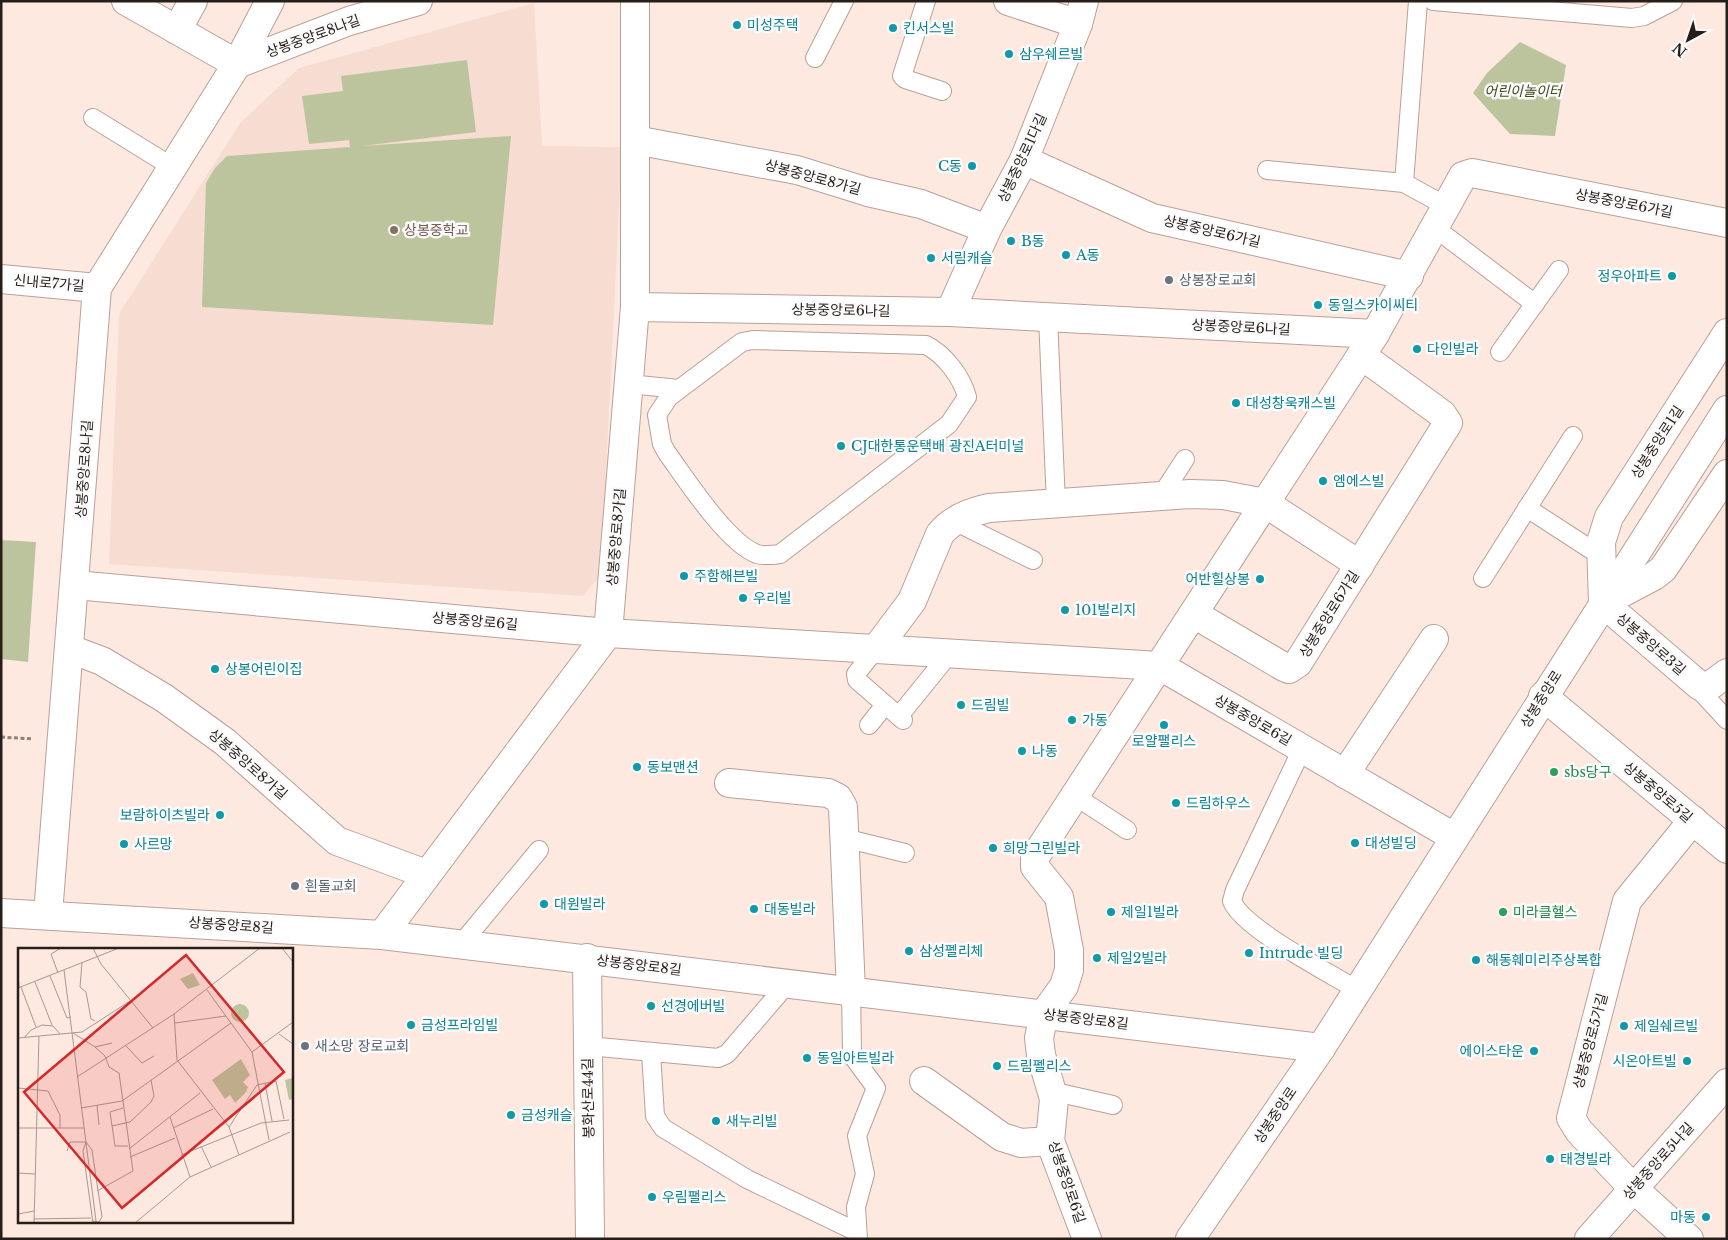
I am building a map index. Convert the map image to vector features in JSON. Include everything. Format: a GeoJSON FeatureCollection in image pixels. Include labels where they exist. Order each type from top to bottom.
{"type":"FeatureCollection","features":[{"type":"Feature","properties":{"kind":"street"},"geometry":{"type":"LineString","coordinates":[[126,1],[237,64]]}},
{"type":"Feature","properties":{"kind":"street"},"geometry":{"type":"LineString","coordinates":[[177,30],[193,1]]}},
{"type":"Feature","properties":{"kind":"street","name":"상봉중앙로8나길"},"geometry":{"type":"LineString","coordinates":[[48,914],[97,288],[174,168],[237,64],[270,1]]}},
{"type":"Feature","properties":{"kind":"street","name":"상봉중앙로8나길"},"geometry":{"type":"LineString","coordinates":[[237,64],[349,22],[418,1]]}},
{"type":"Feature","properties":{"kind":"street","name":"상봉중앙로8가길"},"geometry":{"type":"LineString","coordinates":[[608,633],[635,307],[634,1]]}},
{"type":"Feature","properties":{"kind":"street"},"geometry":{"type":"LineString","coordinates":[[1008,1],[1081,13]]}},
{"type":"Feature","properties":{"kind":"street","name":"상봉중앙로1다길"},"geometry":{"type":"LineString","coordinates":[[950,312],[988,229],[1024,160],[1081,13]]}},
{"type":"Feature","properties":{"kind":"street","name":"상봉중앙로8가길"},"geometry":{"type":"LineString","coordinates":[[635,140],[796,170],[868,192],[921,204],[988,229]]}},
{"type":"Feature","properties":{"kind":"street","name":"상봉중앙로6가길"},"geometry":{"type":"LineString","coordinates":[[1024,160],[1152,218],[1409,276]]}},
{"type":"Feature","properties":{"kind":"street","name":"상봉중앙로6가길"},"geometry":{"type":"LineString","coordinates":[[1160,666],[1368,344],[1409,276],[1463,176],[1472,173],[1727,223]]}},
{"type":"Feature","properties":{"kind":"street","name":"신내로7가길"},"geometry":{"type":"LineString","coordinates":[[1,279],[97,288]]}},
{"type":"Feature","properties":{"kind":"street","name":"상봉중앙로6나길"},"geometry":{"type":"LineString","coordinates":[[635,307],[950,312],[1048,316],[1368,344]]}},
{"type":"Feature","properties":{"kind":"street","name":"상봉중앙로1길"},"geometry":{"type":"LineString","coordinates":[[1603,602],[1601,542],[1609,517],[1727,333]]}},
{"type":"Feature","properties":{"kind":"street","name":"상봉중앙로6가길"},"geometry":{"type":"LineString","coordinates":[[1194,614],[1289,669],[1298,663],[1448,423],[1442,414],[1368,344]]}},
{"type":"Feature","properties":{"kind":"street","name":"상봉중앙로"},"geometry":{"type":"LineString","coordinates":[[1190,1239],[1321,1048],[1543,696],[1727,410]]}},
{"type":"Feature","properties":{"kind":"street"},"geometry":{"type":"LineString","coordinates":[[1603,602],[1654,576],[1663,568],[1727,474]]}},
{"type":"Feature","properties":{"kind":"street"},"geometry":{"type":"LineString","coordinates":[[876,649],[912,601],[937,539],[944,529],[964,516],[989,508],[1161,496],[1224,495],[1265,503]]}},
{"type":"Feature","properties":{"kind":"street","name":"상봉중앙로6가길"},"geometry":{"type":"LineString","coordinates":[[1265,503],[1360,565]]}},
{"type":"Feature","properties":{"kind":"street","name":"상봉중앙로6길"},"geometry":{"type":"LineString","coordinates":[[75,586],[608,633],[1160,666],[1454,837]]}},
{"type":"Feature","properties":{"kind":"street","name":"상봉중앙로3길"},"geometry":{"type":"LineString","coordinates":[[1603,602],[1700,686]]}},
{"type":"Feature","properties":{"kind":"street"},"geometry":{"type":"LineString","coordinates":[[382,935],[608,633]]}},
{"type":"Feature","properties":{"kind":"street"},"geometry":{"type":"LineString","coordinates":[[1345,774],[1434,639]]}},
{"type":"Feature","properties":{"kind":"street","name":"상봉중앙로8가길"},"geometry":{"type":"LineString","coordinates":[[70,649],[102,661],[131,676],[180,708],[231,746],[330,837],[426,874]]}},
{"type":"Feature","properties":{"kind":"street","name":"상봉중앙로6길"},"geometry":{"type":"LineString","coordinates":[[1086,1239],[1050,1141],[1054,1105],[1041,1055],[1039,1038],[1044,1014],[1064,986],[1070,970],[1069,950],[1059,897],[1035,867],[1034,862],[1035,857],[1160,666]]}},
{"type":"Feature","properties":{"kind":"street"},"geometry":{"type":"LineString","coordinates":[[1700,686],[1708,687],[1727,674]]}},
{"type":"Feature","properties":{"kind":"street","name":"상봉중앙로5길"},"geometry":{"type":"LineString","coordinates":[[1543,696],[1727,849]]}},
{"type":"Feature","properties":{"kind":"street"},"geometry":{"type":"LineString","coordinates":[[729,783],[834,795],[838,798],[842,807],[851,991]]}},
{"type":"Feature","properties":{"kind":"street","name":"상봉중앙로5가길"},"geometry":{"type":"LineString","coordinates":[[1689,1239],[1633,1188],[1575,1126],[1572,1113],[1628,901],[1692,820]]}},
{"type":"Feature","properties":{"kind":"street","name":"상봉중앙로8길"},"geometry":{"type":"LineString","coordinates":[[1,913],[48,914],[382,935],[587,958],[1321,1048]]}},
{"type":"Feature","properties":{"kind":"street","name":"봉화산로44길"},"geometry":{"type":"LineString","coordinates":[[587,958],[590,1239]]}},
{"type":"Feature","properties":{"kind":"street"},"geometry":{"type":"LineString","coordinates":[[924,1081],[1002,1137],[1021,1143],[1050,1141]]}},
{"type":"Feature","properties":{"kind":"street","name":"상봉중앙로5나길"},"geometry":{"type":"LineString","coordinates":[[1589,1239],[1727,1083]]}},
{"type":"Feature","properties":{"kind":"lane"},"geometry":{"type":"LineString","coordinates":[[815,58],[844,1]]}},
{"type":"Feature","properties":{"kind":"lane"},"geometry":{"type":"LineString","coordinates":[[926,1],[902,74],[905,79],[942,91]]}},
{"type":"Feature","properties":{"kind":"lane"},"geometry":{"type":"LineString","coordinates":[[1404,183],[1418,1]]}},
{"type":"Feature","properties":{"kind":"lane"},"geometry":{"type":"LineString","coordinates":[[1433,1],[1632,18],[1644,16],[1673,1]]}},
{"type":"Feature","properties":{"kind":"lane"},"geometry":{"type":"LineString","coordinates":[[93,118],[174,168]]}},
{"type":"Feature","properties":{"kind":"lane"},"geometry":{"type":"LineString","coordinates":[[1267,170],[1404,183],[1535,304]]}},
{"type":"Feature","properties":{"kind":"lane"},"geometry":{"type":"LineString","coordinates":[[1500,352],[1559,270]]}},
{"type":"Feature","properties":{"kind":"lane"},"geometry":{"type":"LineString","coordinates":[[1048,316],[1056,504]]}},
{"type":"Feature","properties":{"kind":"lane"},"geometry":{"type":"LineString","coordinates":[[629,384],[679,389],[742,342],[926,345],[944,358],[965,388],[967,396],[949,424],[780,554],[769,555],[757,554],[717,521],[662,444],[657,415],[669,397],[679,389]]}},
{"type":"Feature","properties":{"kind":"lane"},"geometry":{"type":"LineString","coordinates":[[1483,578],[1573,436]]}},
{"type":"Feature","properties":{"kind":"lane"},"geometry":{"type":"LineString","coordinates":[[1161,496],[1185,459]]}},
{"type":"Feature","properties":{"kind":"lane"},"geometry":{"type":"LineString","coordinates":[[1527,508],[1602,556]]}},
{"type":"Feature","properties":{"kind":"lane"},"geometry":{"type":"LineString","coordinates":[[954,522],[1033,560]]}},
{"type":"Feature","properties":{"kind":"lane"},"geometry":{"type":"LineString","coordinates":[[876,649],[856,677],[857,680],[901,718],[950,654]]}},
{"type":"Feature","properties":{"kind":"lane","name":"상봉중앙로3길"},"geometry":{"type":"LineString","coordinates":[[1700,686],[1704,695],[1727,720]]}},
{"type":"Feature","properties":{"kind":"lane"},"geometry":{"type":"LineString","coordinates":[[868,725],[885,705]]}},
{"type":"Feature","properties":{"kind":"lane"},"geometry":{"type":"LineString","coordinates":[[1302,749],[1235,890],[1232,901],[1240,914],[1257,928],[1358,990]]}},
{"type":"Feature","properties":{"kind":"lane"},"geometry":{"type":"LineString","coordinates":[[1075,796],[1127,830]]}},
{"type":"Feature","properties":{"kind":"lane"},"geometry":{"type":"LineString","coordinates":[[844,838],[905,853]]}},
{"type":"Feature","properties":{"kind":"lane"},"geometry":{"type":"LineString","coordinates":[[461,944],[539,850]]}},
{"type":"Feature","properties":{"kind":"lane"},"geometry":{"type":"LineString","coordinates":[[588,1046],[718,1058],[723,1056],[788,983]]}},
{"type":"Feature","properties":{"kind":"lane"},"geometry":{"type":"LineString","coordinates":[[851,991],[852,1051],[854,1058],[876,1088],[857,1136],[865,1174],[856,1207],[858,1236]]}},
{"type":"Feature","properties":{"kind":"lane"},"geometry":{"type":"LineString","coordinates":[[651,1053],[655,1116],[663,1128],[747,1179],[858,1236]]}},
{"type":"Feature","properties":{"kind":"lane"},"geometry":{"type":"LineString","coordinates":[[1051,1091],[1113,1105]]}},
{"type":"Feature","properties":{"kind":"path"},"geometry":{"type":"LineString","coordinates":[[1,736],[37,739]]}},
{"type":"Feature","properties":{"kind":"shaded area","name":"상봉중학교"},"geometry":{"type":"Polygon","coordinates":[[[534,3],[542,146],[622,147],[601,575],[583,596],[109,564],[119,314],[240,123],[299,68],[534,3]]]}},
{"type":"Feature","properties":{"kind":"green space","name":"어린이놀이터"},"geometry":{"type":"Polygon","coordinates":[[[1520,42],[1566,65],[1555,136],[1510,134],[1473,93],[1487,73],[1520,42]]]}},
{"type":"Feature","properties":{"kind":"green space"},"geometry":{"type":"Polygon","coordinates":[[[467,60],[476,132],[362,146],[511,136],[493,325],[202,307],[206,183],[215,168],[227,156],[350,147],[349,140],[309,144],[302,96],[343,91],[341,76],[467,60]]]}},
{"type":"Feature","properties":{"kind":"green space"},"geometry":{"type":"Polygon","coordinates":[[[1,540],[36,542],[28,662],[1,659],[1,540]]]}},
{"type":"Feature","properties":{"kind":"place","name":"미성주택"},"geometry":{"type":"Point","coordinates":[737,25]}},
{"type":"Feature","properties":{"kind":"place","name":"킨서스빌"},"geometry":{"type":"Point","coordinates":[893,28]}},
{"type":"Feature","properties":{"kind":"place","name":"삼우쉐르빌"},"geometry":{"type":"Point","coordinates":[1009,54]}},
{"type":"Feature","properties":{"kind":"place","name":"C동"},"geometry":{"type":"Point","coordinates":[972,166]}},
{"type":"Feature","properties":{"kind":"place","name":"상봉중학교"},"geometry":{"type":"Point","coordinates":[394,230]}},
{"type":"Feature","properties":{"kind":"place","name":"B동"},"geometry":{"type":"Point","coordinates":[1011,241]}},
{"type":"Feature","properties":{"kind":"place","name":"A동"},"geometry":{"type":"Point","coordinates":[1066,255]}},
{"type":"Feature","properties":{"kind":"place","name":"서림캐슬"},"geometry":{"type":"Point","coordinates":[931,258]}},
{"type":"Feature","properties":{"kind":"place","name":"정우아파트"},"geometry":{"type":"Point","coordinates":[1672,276]}},
{"type":"Feature","properties":{"kind":"place","name":"상봉장로교회"},"geometry":{"type":"Point","coordinates":[1169,280]}},
{"type":"Feature","properties":{"kind":"place","name":"동일스카이씨티"},"geometry":{"type":"Point","coordinates":[1318,305]}},
{"type":"Feature","properties":{"kind":"place","name":"다인빌라"},"geometry":{"type":"Point","coordinates":[1417,349]}},
{"type":"Feature","properties":{"kind":"place","name":"대성창욱캐스빌"},"geometry":{"type":"Point","coordinates":[1236,403]}},
{"type":"Feature","properties":{"kind":"place","name":"CJ대한통운택배 광진A터미널"},"geometry":{"type":"Point","coordinates":[841,446]}},
{"type":"Feature","properties":{"kind":"place","name":"엠에스빌"},"geometry":{"type":"Point","coordinates":[1323,481]}},
{"type":"Feature","properties":{"kind":"place","name":"주함해븐빌"},"geometry":{"type":"Point","coordinates":[684,576]}},
{"type":"Feature","properties":{"kind":"place","name":"어반힐상봉"},"geometry":{"type":"Point","coordinates":[1260,579]}},
{"type":"Feature","properties":{"kind":"place","name":"우리빌"},"geometry":{"type":"Point","coordinates":[743,598]}},
{"type":"Feature","properties":{"kind":"place","name":"101빌리지"},"geometry":{"type":"Point","coordinates":[1065,610]}},
{"type":"Feature","properties":{"kind":"place","name":"상봉어린이집"},"geometry":{"type":"Point","coordinates":[215,669]}},
{"type":"Feature","properties":{"kind":"place","name":"드림빌"},"geometry":{"type":"Point","coordinates":[961,705]}},
{"type":"Feature","properties":{"kind":"place","name":"가동"},"geometry":{"type":"Point","coordinates":[1072,720]}},
{"type":"Feature","properties":{"kind":"place","name":"로얄팰리스"},"geometry":{"type":"Point","coordinates":[1164,725]}},
{"type":"Feature","properties":{"kind":"place","name":"나동"},"geometry":{"type":"Point","coordinates":[1022,751]}},
{"type":"Feature","properties":{"kind":"place","name":"동보맨션"},"geometry":{"type":"Point","coordinates":[637,767]}},
{"type":"Feature","properties":{"kind":"place","name":"sbs당구"},"geometry":{"type":"Point","coordinates":[1554,772]}},
{"type":"Feature","properties":{"kind":"place","name":"드림하우스"},"geometry":{"type":"Point","coordinates":[1176,803]}},
{"type":"Feature","properties":{"kind":"place","name":"보람하이츠빌라"},"geometry":{"type":"Point","coordinates":[220,815]}},
{"type":"Feature","properties":{"kind":"place","name":"대성빌딩"},"geometry":{"type":"Point","coordinates":[1355,843]}},
{"type":"Feature","properties":{"kind":"place","name":"사르망"},"geometry":{"type":"Point","coordinates":[124,844]}},
{"type":"Feature","properties":{"kind":"place","name":"희망그린빌라"},"geometry":{"type":"Point","coordinates":[993,848]}},
{"type":"Feature","properties":{"kind":"place","name":"흰돌교회"},"geometry":{"type":"Point","coordinates":[295,886]}},
{"type":"Feature","properties":{"kind":"place","name":"대원빌라"},"geometry":{"type":"Point","coordinates":[544,904]}},
{"type":"Feature","properties":{"kind":"place","name":"대동빌라"},"geometry":{"type":"Point","coordinates":[754,909]}},
{"type":"Feature","properties":{"kind":"place","name":"제일1빌라"},"geometry":{"type":"Point","coordinates":[1111,912]}},
{"type":"Feature","properties":{"kind":"place","name":"미라클헬스"},"geometry":{"type":"Point","coordinates":[1503,912]}},
{"type":"Feature","properties":{"kind":"place","name":"삼성펠리체"},"geometry":{"type":"Point","coordinates":[909,951]}},
{"type":"Feature","properties":{"kind":"place","name":"Intrude 빌딩"},"geometry":{"type":"Point","coordinates":[1249,953]}},
{"type":"Feature","properties":{"kind":"place","name":"제일2빌라"},"geometry":{"type":"Point","coordinates":[1097,958]}},
{"type":"Feature","properties":{"kind":"place","name":"해동훼미리주상복합"},"geometry":{"type":"Point","coordinates":[1476,960]}},
{"type":"Feature","properties":{"kind":"place","name":"선경에버빌"},"geometry":{"type":"Point","coordinates":[651,1006]}},
{"type":"Feature","properties":{"kind":"place","name":"금성프라임빌"},"geometry":{"type":"Point","coordinates":[411,1025]}},
{"type":"Feature","properties":{"kind":"place","name":"제일쉐르빌"},"geometry":{"type":"Point","coordinates":[1624,1026]}},
{"type":"Feature","properties":{"kind":"place","name":"새소망 장로교회"},"geometry":{"type":"Point","coordinates":[305,1046]}},
{"type":"Feature","properties":{"kind":"place","name":"에이스타운"},"geometry":{"type":"Point","coordinates":[1534,1051]}},
{"type":"Feature","properties":{"kind":"place","name":"동일아트빌라"},"geometry":{"type":"Point","coordinates":[807,1058]}},
{"type":"Feature","properties":{"kind":"place","name":"시온아트빌"},"geometry":{"type":"Point","coordinates":[1687,1061]}},
{"type":"Feature","properties":{"kind":"place","name":"드림펠리스"},"geometry":{"type":"Point","coordinates":[997,1066]}},
{"type":"Feature","properties":{"kind":"place","name":"금성캐슬"},"geometry":{"type":"Point","coordinates":[511,1115]}},
{"type":"Feature","properties":{"kind":"place","name":"새누리빌"},"geometry":{"type":"Point","coordinates":[716,1121]}},
{"type":"Feature","properties":{"kind":"place","name":"태경빌라"},"geometry":{"type":"Point","coordinates":[1550,1159]}},
{"type":"Feature","properties":{"kind":"place","name":"우림팰리스"},"geometry":{"type":"Point","coordinates":[652,1197]}},
{"type":"Feature","properties":{"kind":"place","name":"마동"},"geometry":{"type":"Point","coordinates":[1706,1217]}}]}
